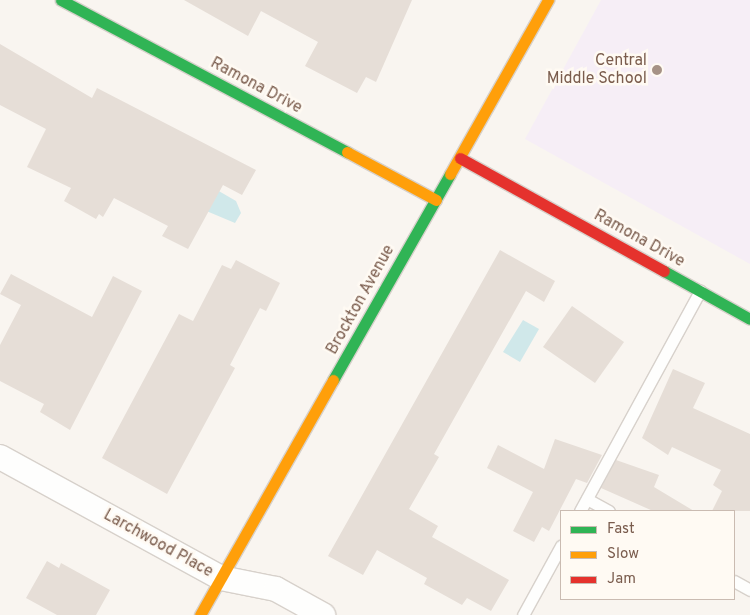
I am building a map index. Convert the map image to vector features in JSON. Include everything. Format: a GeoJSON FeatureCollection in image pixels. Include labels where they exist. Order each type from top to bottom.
{"type":"FeatureCollection","features":[{"type":"Feature","properties":{"kind":"street","name":"Ramona Drive"},"geometry":{"type":"LineString","coordinates":[[61,0],[436,200]]}},
{"type":"Feature","properties":{"kind":"street","name":"Brockton Avenue"},"geometry":{"type":"LineString","coordinates":[[200,615],[548,0]]}},
{"type":"Feature","properties":{"kind":"street","name":"Ramona Drive"},"geometry":{"type":"LineString","coordinates":[[460,158],[750,319]]}},
{"type":"Feature","properties":{"kind":"street","name":"Larchwood Place"},"geometry":{"type":"LineString","coordinates":[[0,457],[221,578],[276,589],[322,615]]}},
{"type":"Feature","properties":{"kind":"lane"},"geometry":{"type":"LineString","coordinates":[[581,510],[700,292]]}},
{"type":"Feature","properties":{"kind":"lane"},"geometry":{"type":"LineString","coordinates":[[587,499],[607,510]]}},
{"type":"Feature","properties":{"kind":"lane"},"geometry":{"type":"LineString","coordinates":[[523,615],[560,548]]}},
{"type":"Feature","properties":{"kind":"lane"},"geometry":{"type":"LineString","coordinates":[[735,582],[750,590]]}},
{"type":"Feature","properties":{"kind":"shaded area","name":"Central Middle School"},"geometry":{"type":"Polygon","coordinates":[[[601,0],[750,0],[750,264],[525,139],[601,0]]]}},
{"type":"Feature","properties":{"kind":"water"},"geometry":{"type":"Polygon","coordinates":[[[217,190],[236,201],[241,213],[235,223],[204,210],[217,190]]]}},
{"type":"Feature","properties":{"kind":"water"},"geometry":{"type":"Polygon","coordinates":[[[523,320],[539,329],[520,362],[503,352],[523,320]]]}},
{"type":"Feature","properties":{"kind":"building"},"geometry":{"type":"Polygon","coordinates":[[[184,0],[412,0],[376,82],[366,77],[357,93],[305,66],[318,42],[261,11],[248,36],[184,0]]]}},
{"type":"Feature","properties":{"kind":"building"},"geometry":{"type":"Polygon","coordinates":[[[0,44],[92,98],[97,88],[256,170],[242,195],[223,185],[188,249],[162,236],[168,226],[114,198],[103,217],[99,214],[96,219],[64,201],[71,188],[27,167],[46,129],[0,105],[0,44]]]}},
{"type":"Feature","properties":{"kind":"building"},"geometry":{"type":"Polygon","coordinates":[[[500,250],[555,281],[544,302],[526,291],[434,454],[439,457],[409,509],[438,526],[432,537],[509,580],[491,611],[467,598],[462,605],[424,584],[427,578],[377,550],[363,575],[328,556],[500,250]]]}},
{"type":"Feature","properties":{"kind":"building"},"geometry":{"type":"Polygon","coordinates":[[[236,260],[280,283],[266,311],[260,308],[230,365],[235,368],[167,494],[102,458],[179,314],[193,321],[222,265],[231,269],[236,260]]]}},
{"type":"Feature","properties":{"kind":"building"},"geometry":{"type":"Polygon","coordinates":[[[11,274],[92,317],[113,276],[142,291],[70,430],[40,412],[44,404],[0,381],[0,345],[21,305],[0,294],[11,274]]]}},
{"type":"Feature","properties":{"kind":"building"},"geometry":{"type":"Polygon","coordinates":[[[572,306],[624,342],[595,383],[543,347],[572,306]]]}},
{"type":"Feature","properties":{"kind":"building"},"geometry":{"type":"Polygon","coordinates":[[[673,369],[705,383],[693,408],[750,434],[750,511],[712,510],[722,491],[713,485],[721,470],[672,447],[668,455],[642,438],[673,369]]]}},
{"type":"Feature","properties":{"kind":"building"},"geometry":{"type":"Polygon","coordinates":[[[555,439],[602,455],[587,483],[576,479],[549,531],[542,527],[534,542],[513,531],[533,492],[487,468],[498,445],[544,469],[555,439]]]}},
{"type":"Feature","properties":{"kind":"building"},"geometry":{"type":"Polygon","coordinates":[[[616,460],[659,475],[654,487],[692,510],[651,510],[601,488],[616,460]]]}},
{"type":"Feature","properties":{"kind":"building"},"geometry":{"type":"Polygon","coordinates":[[[47,561],[59,568],[61,563],[110,590],[96,615],[57,615],[26,598],[47,561]]]}},
{"type":"Feature","properties":{"kind":"traffic: fast"},"geometry":{"type":"LineString","coordinates":[[61,0],[347,152]]}},
{"type":"Feature","properties":{"kind":"traffic: fast"},"geometry":{"type":"LineString","coordinates":[[333,380],[450,174]]}},
{"type":"Feature","properties":{"kind":"traffic: fast"},"geometry":{"type":"LineString","coordinates":[[664,271],[750,319]]}},
{"type":"Feature","properties":{"kind":"traffic: slow"},"geometry":{"type":"LineString","coordinates":[[450,174],[548,0]]}},
{"type":"Feature","properties":{"kind":"traffic: slow"},"geometry":{"type":"LineString","coordinates":[[347,152],[436,200]]}},
{"type":"Feature","properties":{"kind":"traffic: slow"},"geometry":{"type":"LineString","coordinates":[[200,615],[333,380]]}},
{"type":"Feature","properties":{"kind":"traffic: jam"},"geometry":{"type":"LineString","coordinates":[[460,158],[664,271]]}},
{"type":"Feature","properties":{"kind":"place","name":"Central Middle School"},"geometry":{"type":"Point","coordinates":[657,70]}}]}
